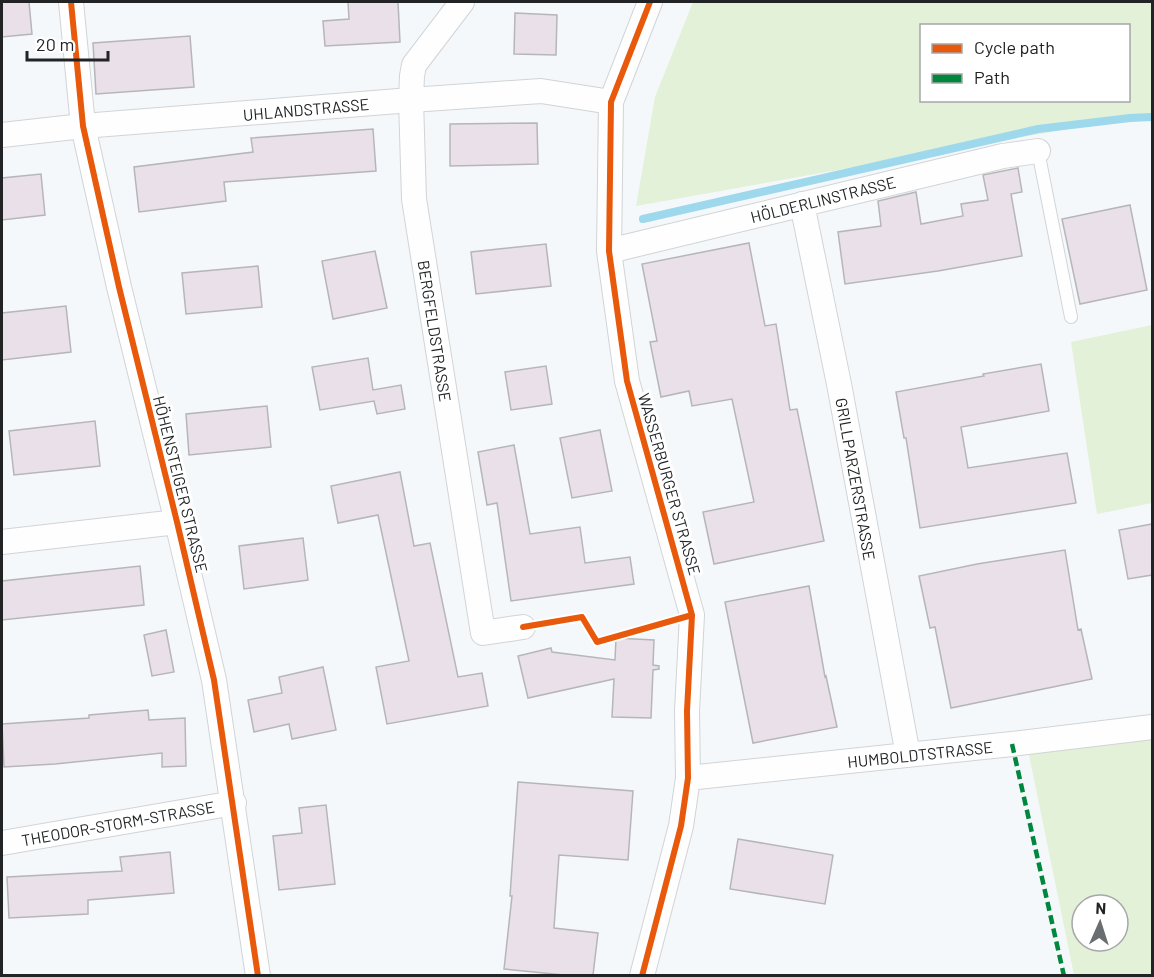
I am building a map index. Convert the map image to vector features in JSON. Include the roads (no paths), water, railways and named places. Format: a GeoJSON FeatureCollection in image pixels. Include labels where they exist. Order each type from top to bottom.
{"type":"FeatureCollection","features":[{"type":"Feature","properties":{"kind":"street","name":"HÖHENSTEIGER STRASSE"},"geometry":{"type":"LineString","coordinates":[[71,2],[83,126],[119,287],[214,680],[258,975]]}},
{"type":"Feature","properties":{"kind":"street","name":"BERGFELDSTRASSE"},"geometry":{"type":"LineString","coordinates":[[462,2],[414,64],[411,100],[414,199],[483,633],[524,627]]}},
{"type":"Feature","properties":{"kind":"street","name":"WASSERBURGER STRASSE"},"geometry":{"type":"LineString","coordinates":[[642,975],[681,826],[688,778],[687,711],[692,615],[627,381],[609,251],[611,102],[650,2]]}},
{"type":"Feature","properties":{"kind":"street","name":"UHLANDSTRASSE"},"geometry":{"type":"LineString","coordinates":[[2,135],[83,126],[541,92],[611,102]]}},
{"type":"Feature","properties":{"kind":"street","name":"HÖLDERLINSTRASSE"},"geometry":{"type":"LineString","coordinates":[[609,251],[1003,156],[1038,151]]}},
{"type":"Feature","properties":{"kind":"street","name":"GRILLPARZERSTRASSE"},"geometry":{"type":"LineString","coordinates":[[802,204],[839,384],[908,755]]}},
{"type":"Feature","properties":{"kind":"street"},"geometry":{"type":"LineString","coordinates":[[2,542],[177,522]]}},
{"type":"Feature","properties":{"kind":"street","name":"HUMBOLDTSTRASSE"},"geometry":{"type":"LineString","coordinates":[[688,778],[1152,727]]}},
{"type":"Feature","properties":{"kind":"street","name":"THEODOR-STORM-STRASSE"},"geometry":{"type":"LineString","coordinates":[[2,843],[234,803]]}},
{"type":"Feature","properties":{"kind":"lane"},"geometry":{"type":"LineString","coordinates":[[1038,151],[1071,317]]}},
{"type":"Feature","properties":{"kind":"waterway"},"geometry":{"type":"LineString","coordinates":[[643,219],[1038,129],[1152,117]]}}]}
